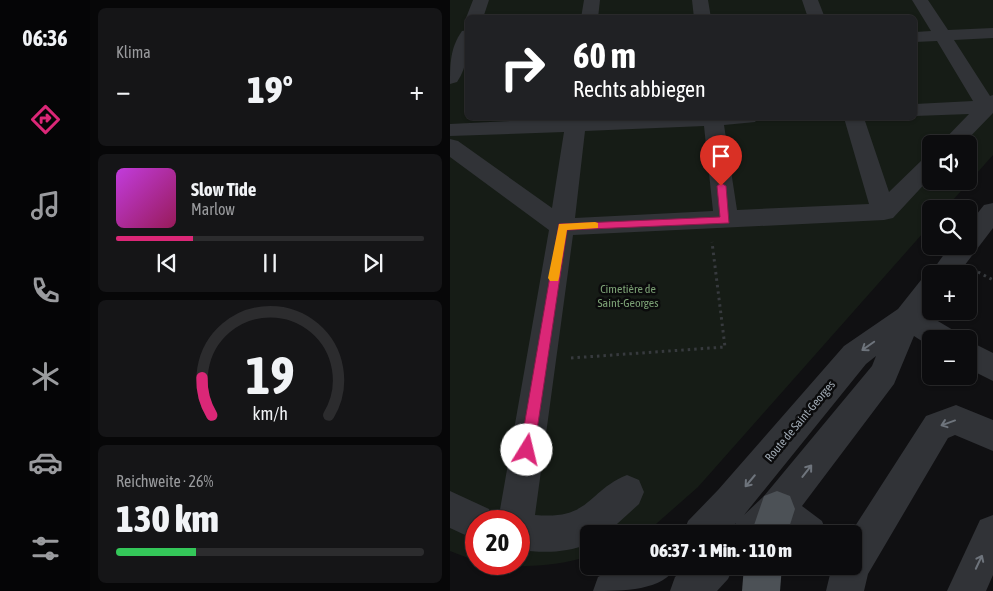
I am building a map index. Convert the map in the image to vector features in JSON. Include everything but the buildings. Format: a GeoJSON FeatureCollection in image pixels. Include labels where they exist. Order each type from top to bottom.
{"type":"FeatureCollection","features":[{"type":"Feature","properties":{"kind":"main road"},"geometry":{"type":"LineString","coordinates":[[760,591],[762,575]]}},
{"type":"Feature","properties":{"kind":"street"},"geometry":{"type":"LineString","coordinates":[[475,15],[481,0]]}},
{"type":"Feature","properties":{"kind":"street"},"geometry":{"type":"LineString","coordinates":[[590,15],[592,0]]}},
{"type":"Feature","properties":{"kind":"street"},"geometry":{"type":"LineString","coordinates":[[700,0],[702,15]]}},
{"type":"Feature","properties":{"kind":"street"},"geometry":{"type":"LineString","coordinates":[[810,0],[816,15]]}},
{"type":"Feature","properties":{"kind":"street"},"geometry":{"type":"LineString","coordinates":[[920,0],[941,36],[990,104]]}},
{"type":"Feature","properties":{"kind":"street"},"geometry":{"type":"LineString","coordinates":[[917,37],[993,33]]}},
{"type":"Feature","properties":{"kind":"street"},"geometry":{"type":"LineString","coordinates":[[450,78],[465,41]]}},
{"type":"Feature","properties":{"kind":"street"},"geometry":{"type":"LineString","coordinates":[[917,110],[990,104]]}},
{"type":"Feature","properties":{"kind":"street"},"geometry":{"type":"LineString","coordinates":[[960,135],[990,104]]}},
{"type":"Feature","properties":{"kind":"street"},"geometry":{"type":"LineString","coordinates":[[450,130],[575,121],[621,120]]}},
{"type":"Feature","properties":{"kind":"street"},"geometry":{"type":"LineString","coordinates":[[713,120],[717,220]]}},
{"type":"Feature","properties":{"kind":"street"},"geometry":{"type":"LineString","coordinates":[[855,120],[884,212]]}},
{"type":"Feature","properties":{"kind":"street"},"geometry":{"type":"LineString","coordinates":[[518,510],[562,227],[575,121]]}},
{"type":"Feature","properties":{"kind":"street"},"geometry":{"type":"LineString","coordinates":[[450,146],[562,227],[884,212],[922,173]]}},
{"type":"Feature","properties":{"kind":"street"},"geometry":{"type":"LineString","coordinates":[[977,232],[993,211]]}},
{"type":"Feature","properties":{"kind":"street"},"geometry":{"type":"LineString","coordinates":[[950,265],[958,255]]}},
{"type":"Feature","properties":{"kind":"street","name":"Route de Saint-Georges"},"geometry":{"type":"LineString","coordinates":[[773,521],[882,375],[908,317],[922,299]]}},
{"type":"Feature","properties":{"kind":"street"},"geometry":{"type":"LineString","coordinates":[[908,317],[929,330]]}},
{"type":"Feature","properties":{"kind":"street","name":"Route de Saint-Georges"},"geometry":{"type":"LineString","coordinates":[[710,525],[731,503],[855,355],[908,317]]}},
{"type":"Feature","properties":{"kind":"street"},"geometry":{"type":"LineString","coordinates":[[977,359],[993,368]]}},
{"type":"Feature","properties":{"kind":"street"},"geometry":{"type":"LineString","coordinates":[[862,551],[937,427],[956,420],[993,436]]}},
{"type":"Feature","properties":{"kind":"street"},"geometry":{"type":"LineString","coordinates":[[530,534],[548,536],[580,531],[596,521],[627,492]]}},
{"type":"Feature","properties":{"kind":"street"},"geometry":{"type":"LineString","coordinates":[[450,509],[465,516]]}},
{"type":"Feature","properties":{"kind":"street"},"geometry":{"type":"LineString","coordinates":[[966,591],[993,532]]}},
{"type":"Feature","properties":{"kind":"street"},"geometry":{"type":"LineString","coordinates":[[612,591],[641,575]]}},
{"type":"Feature","properties":{"kind":"street"},"geometry":{"type":"LineString","coordinates":[[689,591],[706,575]]}},
{"type":"Feature","properties":{"kind":"path"},"geometry":{"type":"LineString","coordinates":[[540,360],[725,347],[717,220]]}},
{"type":"Feature","properties":{"kind":"path"},"geometry":{"type":"LineString","coordinates":[[977,272],[993,280]]}},
{"type":"Feature","properties":{"kind":"green space","name":"Cimetière de Saint-Georges"},"geometry":{"type":"Polygon","coordinates":[[[450,0],[993,0],[993,155],[977,173],[977,135],[922,135],[922,190],[962,190],[953,200],[922,200],[922,234],[698,487],[654,525],[580,525],[580,558],[530,566],[530,510],[465,510],[465,557],[450,551],[450,0]]]}},
{"type":"Feature","properties":{"kind":"slow traffic"},"geometry":{"type":"LineString","coordinates":[[554,278],[562,227],[595,225]]}},
{"type":"Feature","properties":{"kind":"route"},"geometry":{"type":"LineString","coordinates":[[527,450],[562,227],[726,220],[721,186]]}}]}
